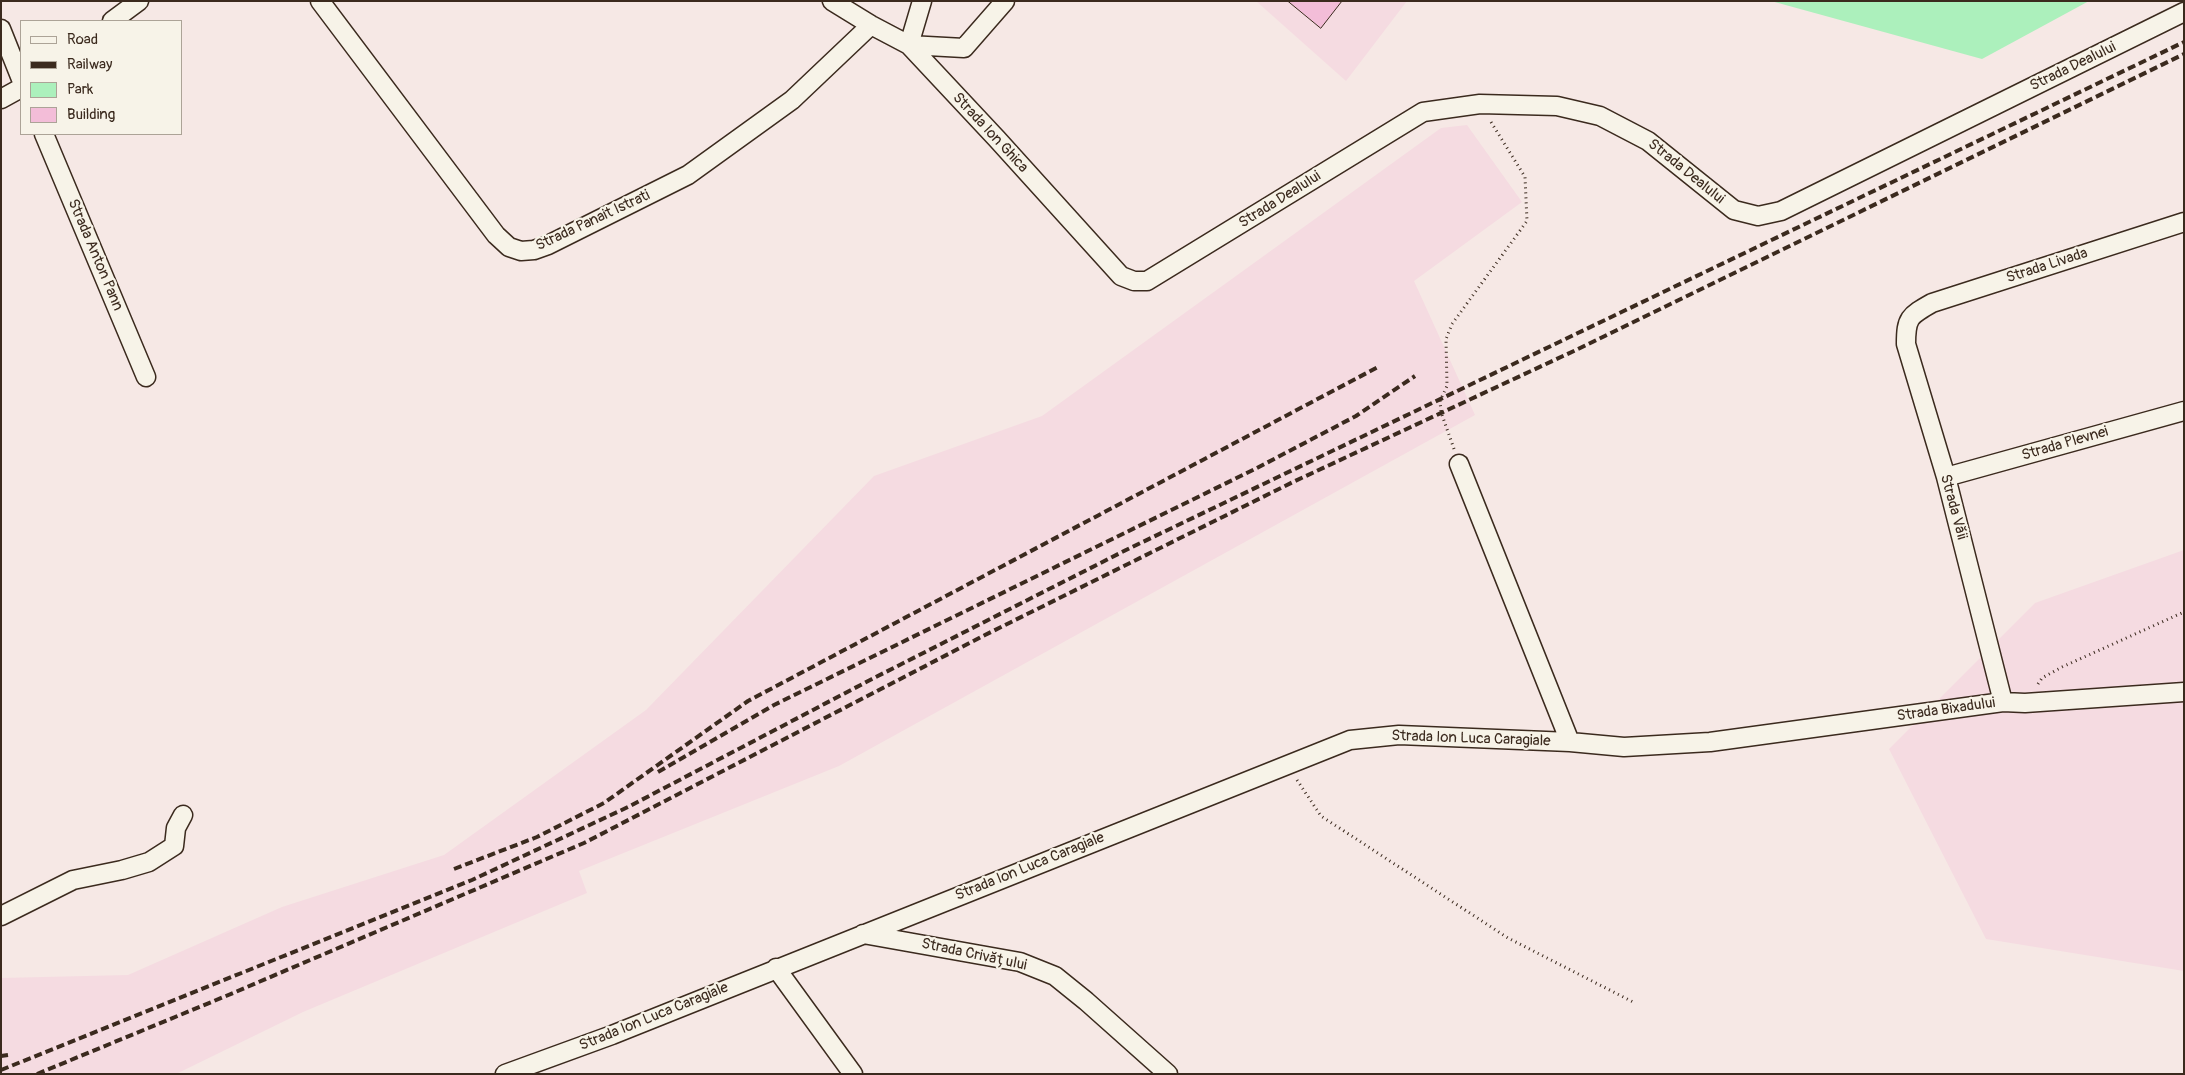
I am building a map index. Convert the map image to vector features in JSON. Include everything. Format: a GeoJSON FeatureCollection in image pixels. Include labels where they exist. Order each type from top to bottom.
{"type":"FeatureCollection","features":[{"type":"Feature","properties":{"kind":"street"},"geometry":{"type":"LineString","coordinates":[[113,20],[139,1]]}},
{"type":"Feature","properties":{"kind":"street","name":"Strada Panait Istrati"},"geometry":{"type":"LineString","coordinates":[[320,1],[496,235],[508,247],[521,251],[548,245],[688,175],[792,100],[871,25]]}},
{"type":"Feature","properties":{"kind":"street","name":"Strada Ion Ghica"},"geometry":{"type":"LineString","coordinates":[[832,1],[909,45],[998,139],[1121,276],[1134,281]]}},
{"type":"Feature","properties":{"kind":"street"},"geometry":{"type":"LineString","coordinates":[[922,1],[909,45],[964,48],[1004,1]]}},
{"type":"Feature","properties":{"kind":"street","name":"Strada Dealului"},"geometry":{"type":"LineString","coordinates":[[1134,281],[1147,281],[1423,112],[1480,104],[1558,106],[1600,116],[1648,141],[1734,210],[1758,216],[1781,211],[2184,12]]}},
{"type":"Feature","properties":{"kind":"street"},"geometry":{"type":"LineString","coordinates":[[1,29],[20,76]]}},
{"type":"Feature","properties":{"kind":"street"},"geometry":{"type":"LineString","coordinates":[[1,99],[20,89]]}},
{"type":"Feature","properties":{"kind":"street","name":"Strada Anton Pann"},"geometry":{"type":"LineString","coordinates":[[44,135],[146,377]]}},
{"type":"Feature","properties":{"kind":"street","name":"Strada Livada"},"geometry":{"type":"LineString","coordinates":[[1912,314],[1932,303],[1952,296],[2184,222]]}},
{"type":"Feature","properties":{"kind":"street","name":"Strada Văii"},"geometry":{"type":"LineString","coordinates":[[1912,314],[1906,325],[1906,344],[1946,477],[2003,702]]}},
{"type":"Feature","properties":{"kind":"street","name":"Strada Plevnei"},"geometry":{"type":"LineString","coordinates":[[1946,477],[2184,411]]}},
{"type":"Feature","properties":{"kind":"street","name":"Strada Ion Luca Caragiale"},"geometry":{"type":"LineString","coordinates":[[1459,464],[1570,742]]}},
{"type":"Feature","properties":{"kind":"street","name":"Strada Bixadului"},"geometry":{"type":"LineString","coordinates":[[1710,742],[2003,702],[2025,703],[2184,692]]}},
{"type":"Feature","properties":{"kind":"street","name":"Strada Ion Luca Caragiale"},"geometry":{"type":"LineString","coordinates":[[505,1074],[612,1035],[1350,740],[1399,735],[1570,742],[1624,747],[1710,742]]}},
{"type":"Feature","properties":{"kind":"street"},"geometry":{"type":"LineString","coordinates":[[1,916],[73,880],[122,870],[149,862],[174,846],[176,828],[184,815]]}},
{"type":"Feature","properties":{"kind":"street","name":"Strada Crivățului"},"geometry":{"type":"LineString","coordinates":[[862,934],[1020,962],[1055,976],[1168,1074]]}},
{"type":"Feature","properties":{"kind":"street"},"geometry":{"type":"LineString","coordinates":[[776,968],[853,1074]]}},
{"type":"Feature","properties":{"kind":"path"},"geometry":{"type":"LineString","coordinates":[[1459,464],[1441,412],[1440,400],[1447,386],[1446,339],[1452,324],[1527,222],[1525,176],[1480,104]]}},
{"type":"Feature","properties":{"kind":"path"},"geometry":{"type":"LineString","coordinates":[[2025,703],[2042,678],[2062,667],[2184,612]]}},
{"type":"Feature","properties":{"kind":"path"},"geometry":{"type":"LineString","coordinates":[[1287,765],[1321,816],[1508,938],[1635,1003]]}},
{"type":"Feature","properties":{"kind":"shaded area"},"geometry":{"type":"Polygon","coordinates":[[[1256,1],[1407,1],[1346,81],[1256,1]]]}},
{"type":"Feature","properties":{"kind":"shaded area"},"geometry":{"type":"Polygon","coordinates":[[[1467,125],[1522,202],[1414,281],[1475,415],[839,766],[579,871],[587,893],[303,1012],[176,1074],[1,1074],[1,978],[128,975],[282,907],[444,855],[646,710],[874,476],[1042,416],[1441,128],[1467,125]]]}},
{"type":"Feature","properties":{"kind":"shaded area"},"geometry":{"type":"Polygon","coordinates":[[[2184,550],[2184,971],[1986,939],[1889,749],[2035,603],[2184,550]]]}},
{"type":"Feature","properties":{"kind":"green space"},"geometry":{"type":"Polygon","coordinates":[[[1771,1],[2089,1],[1982,59],[1771,1]]]}},
{"type":"Feature","properties":{"kind":"building"},"geometry":{"type":"Polygon","coordinates":[[[1288,1],[1342,1],[1321,28],[1288,1]]]}},
{"type":"Feature","properties":{"kind":"railway"},"geometry":{"type":"LineString","coordinates":[[1,1070],[472,880],[628,807],[872,679],[1126,550],[2184,42]]}},
{"type":"Feature","properties":{"kind":"railway"},"geometry":{"type":"LineString","coordinates":[[37,1074],[226,996],[584,843],[985,635],[1293,482],[1576,350],[2184,54]]}},
{"type":"Feature","properties":{"kind":"railway"},"geometry":{"type":"LineString","coordinates":[[454,869],[537,837],[604,803],[748,701],[1378,367]]}},
{"type":"Feature","properties":{"kind":"railway"},"geometry":{"type":"LineString","coordinates":[[658,772],[774,705],[1255,469],[1356,416],[1415,376]]}},
{"type":"Feature","properties":{"kind":"railway"},"geometry":{"type":"LineString","coordinates":[[1,1056],[8,1055]]}}]}
